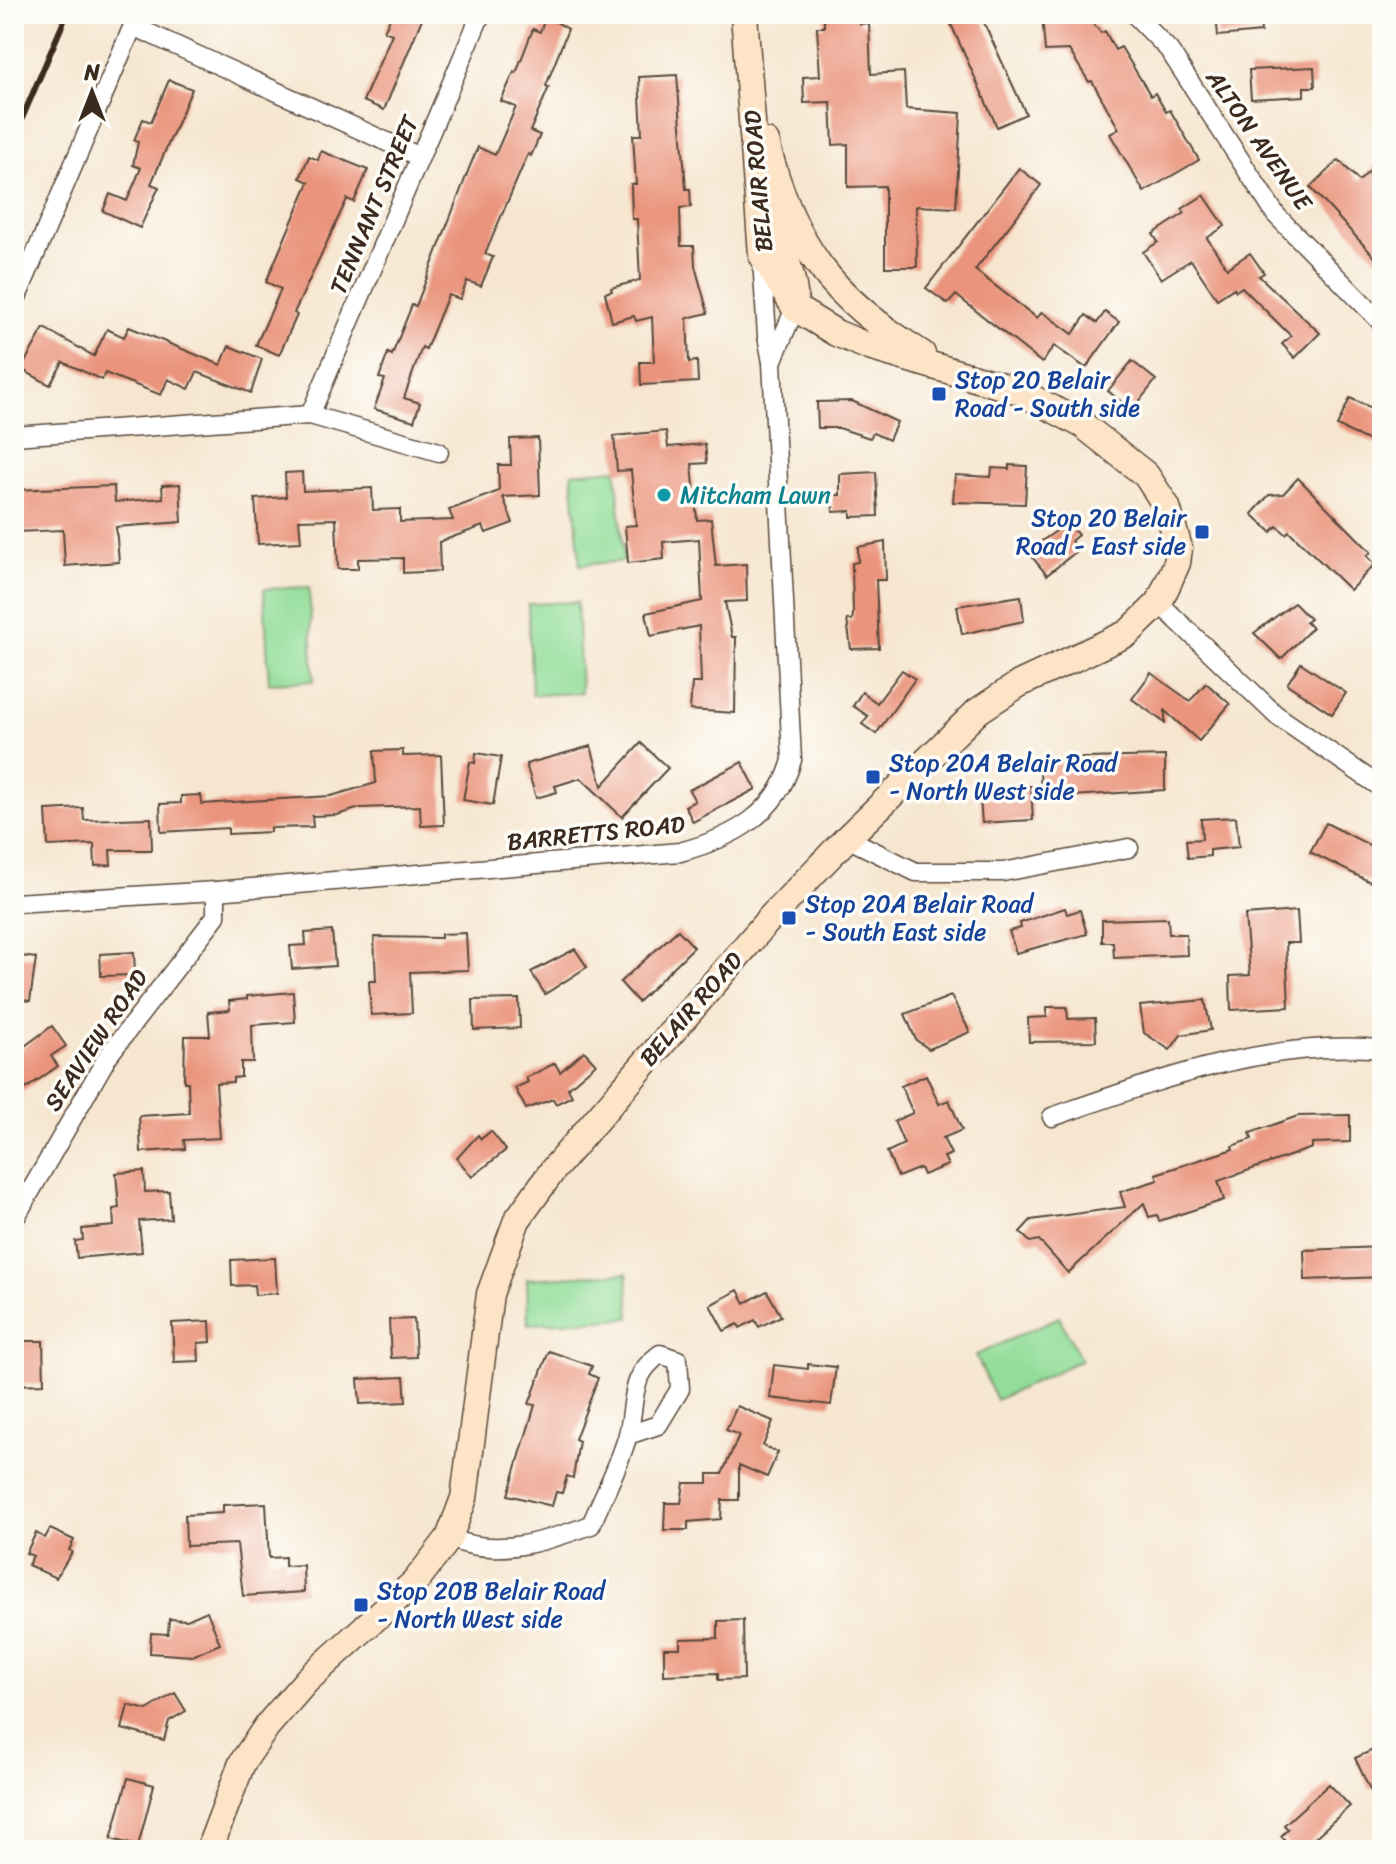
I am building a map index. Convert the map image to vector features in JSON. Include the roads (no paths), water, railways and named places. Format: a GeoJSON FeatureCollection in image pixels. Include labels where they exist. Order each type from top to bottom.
{"type":"FeatureCollection","features":[{"type":"Feature","properties":{"kind":"main road","name":"BELAIR ROAD"},"geometry":{"type":"LineString","coordinates":[[209,1850],[242,1763],[267,1726],[307,1680],[415,1582],[449,1538],[464,1498],[490,1294],[517,1220],[553,1170],[771,917],[978,711],[1019,684],[1128,633],[1159,603],[1168,588],[1179,548],[1167,507],[1146,475],[1083,425],[1019,391],[869,347],[836,333],[795,308],[762,255],[744,14]]}},
{"type":"Feature","properties":{"kind":"main road","name":"BELAIR ROAD"},"geometry":{"type":"LineString","coordinates":[[749,78],[773,170],[800,239],[834,284],[901,340],[942,366]]}},
{"type":"Feature","properties":{"kind":"main road"},"geometry":{"type":"LineString","coordinates":[[773,170],[775,231],[793,274],[795,308]]}},
{"type":"Feature","properties":{"kind":"street","name":"TENNANT STREET"},"geometry":{"type":"LineString","coordinates":[[310,415],[481,14]]}},
{"type":"Feature","properties":{"kind":"street","name":"ALTON AVENUE"},"geometry":{"type":"LineString","coordinates":[[1134,14],[1169,50],[1276,215],[1382,322]]}},
{"type":"Feature","properties":{"kind":"street"},"geometry":{"type":"LineString","coordinates":[[14,304],[136,20],[420,157]]}},
{"type":"Feature","properties":{"kind":"street","name":"BARRETTS ROAD"},"geometry":{"type":"LineString","coordinates":[[14,903],[216,891],[680,852],[714,843],[768,808],[786,784],[792,760],[772,362],[767,336],[762,255]]}},
{"type":"Feature","properties":{"kind":"street","name":"BARRETTS ROAD"},"geometry":{"type":"LineString","coordinates":[[772,362],[795,308]]}},
{"type":"Feature","properties":{"kind":"street"},"geometry":{"type":"LineString","coordinates":[[14,436],[310,415],[439,452]]}},
{"type":"Feature","properties":{"kind":"street"},"geometry":{"type":"LineString","coordinates":[[1159,603],[1276,715],[1382,788]]}},
{"type":"Feature","properties":{"kind":"street"},"geometry":{"type":"LineString","coordinates":[[847,838],[916,872],[1003,872],[1129,848]]}},
{"type":"Feature","properties":{"kind":"street","name":"SEAVIEW ROAD"},"geometry":{"type":"LineString","coordinates":[[14,1220],[108,1056],[216,916],[216,891]]}},
{"type":"Feature","properties":{"kind":"street"},"geometry":{"type":"LineString","coordinates":[[1052,1117],[1188,1070],[1294,1050],[1345,1046],[1382,1049]]}},
{"type":"Feature","properties":{"kind":"street"},"geometry":{"type":"LineString","coordinates":[[449,1538],[494,1550],[558,1537],[591,1525],[628,1435]]}},
{"type":"Feature","properties":{"kind":"railway"},"geometry":{"type":"LineString","coordinates":[[14,137],[67,14]]}},
{"type":"Feature","properties":{"kind":"place","name":"Stop 20 Belair Road - South side"},"geometry":{"type":"Point","coordinates":[939,394]}},
{"type":"Feature","properties":{"kind":"place","name":"Mitcham Lawn"},"geometry":{"type":"Point","coordinates":[664,495]}},
{"type":"Feature","properties":{"kind":"place","name":"Stop 20 Belair Road - East side"},"geometry":{"type":"Point","coordinates":[1202,532]}},
{"type":"Feature","properties":{"kind":"place","name":"Stop 20A Belair Road - North West side"},"geometry":{"type":"Point","coordinates":[873,777]}},
{"type":"Feature","properties":{"kind":"place","name":"Stop 20A Belair Road - South East side"},"geometry":{"type":"Point","coordinates":[789,918]}},
{"type":"Feature","properties":{"kind":"place","name":"Stop 20B Belair Road - North West side"},"geometry":{"type":"Point","coordinates":[361,1605]}}]}
